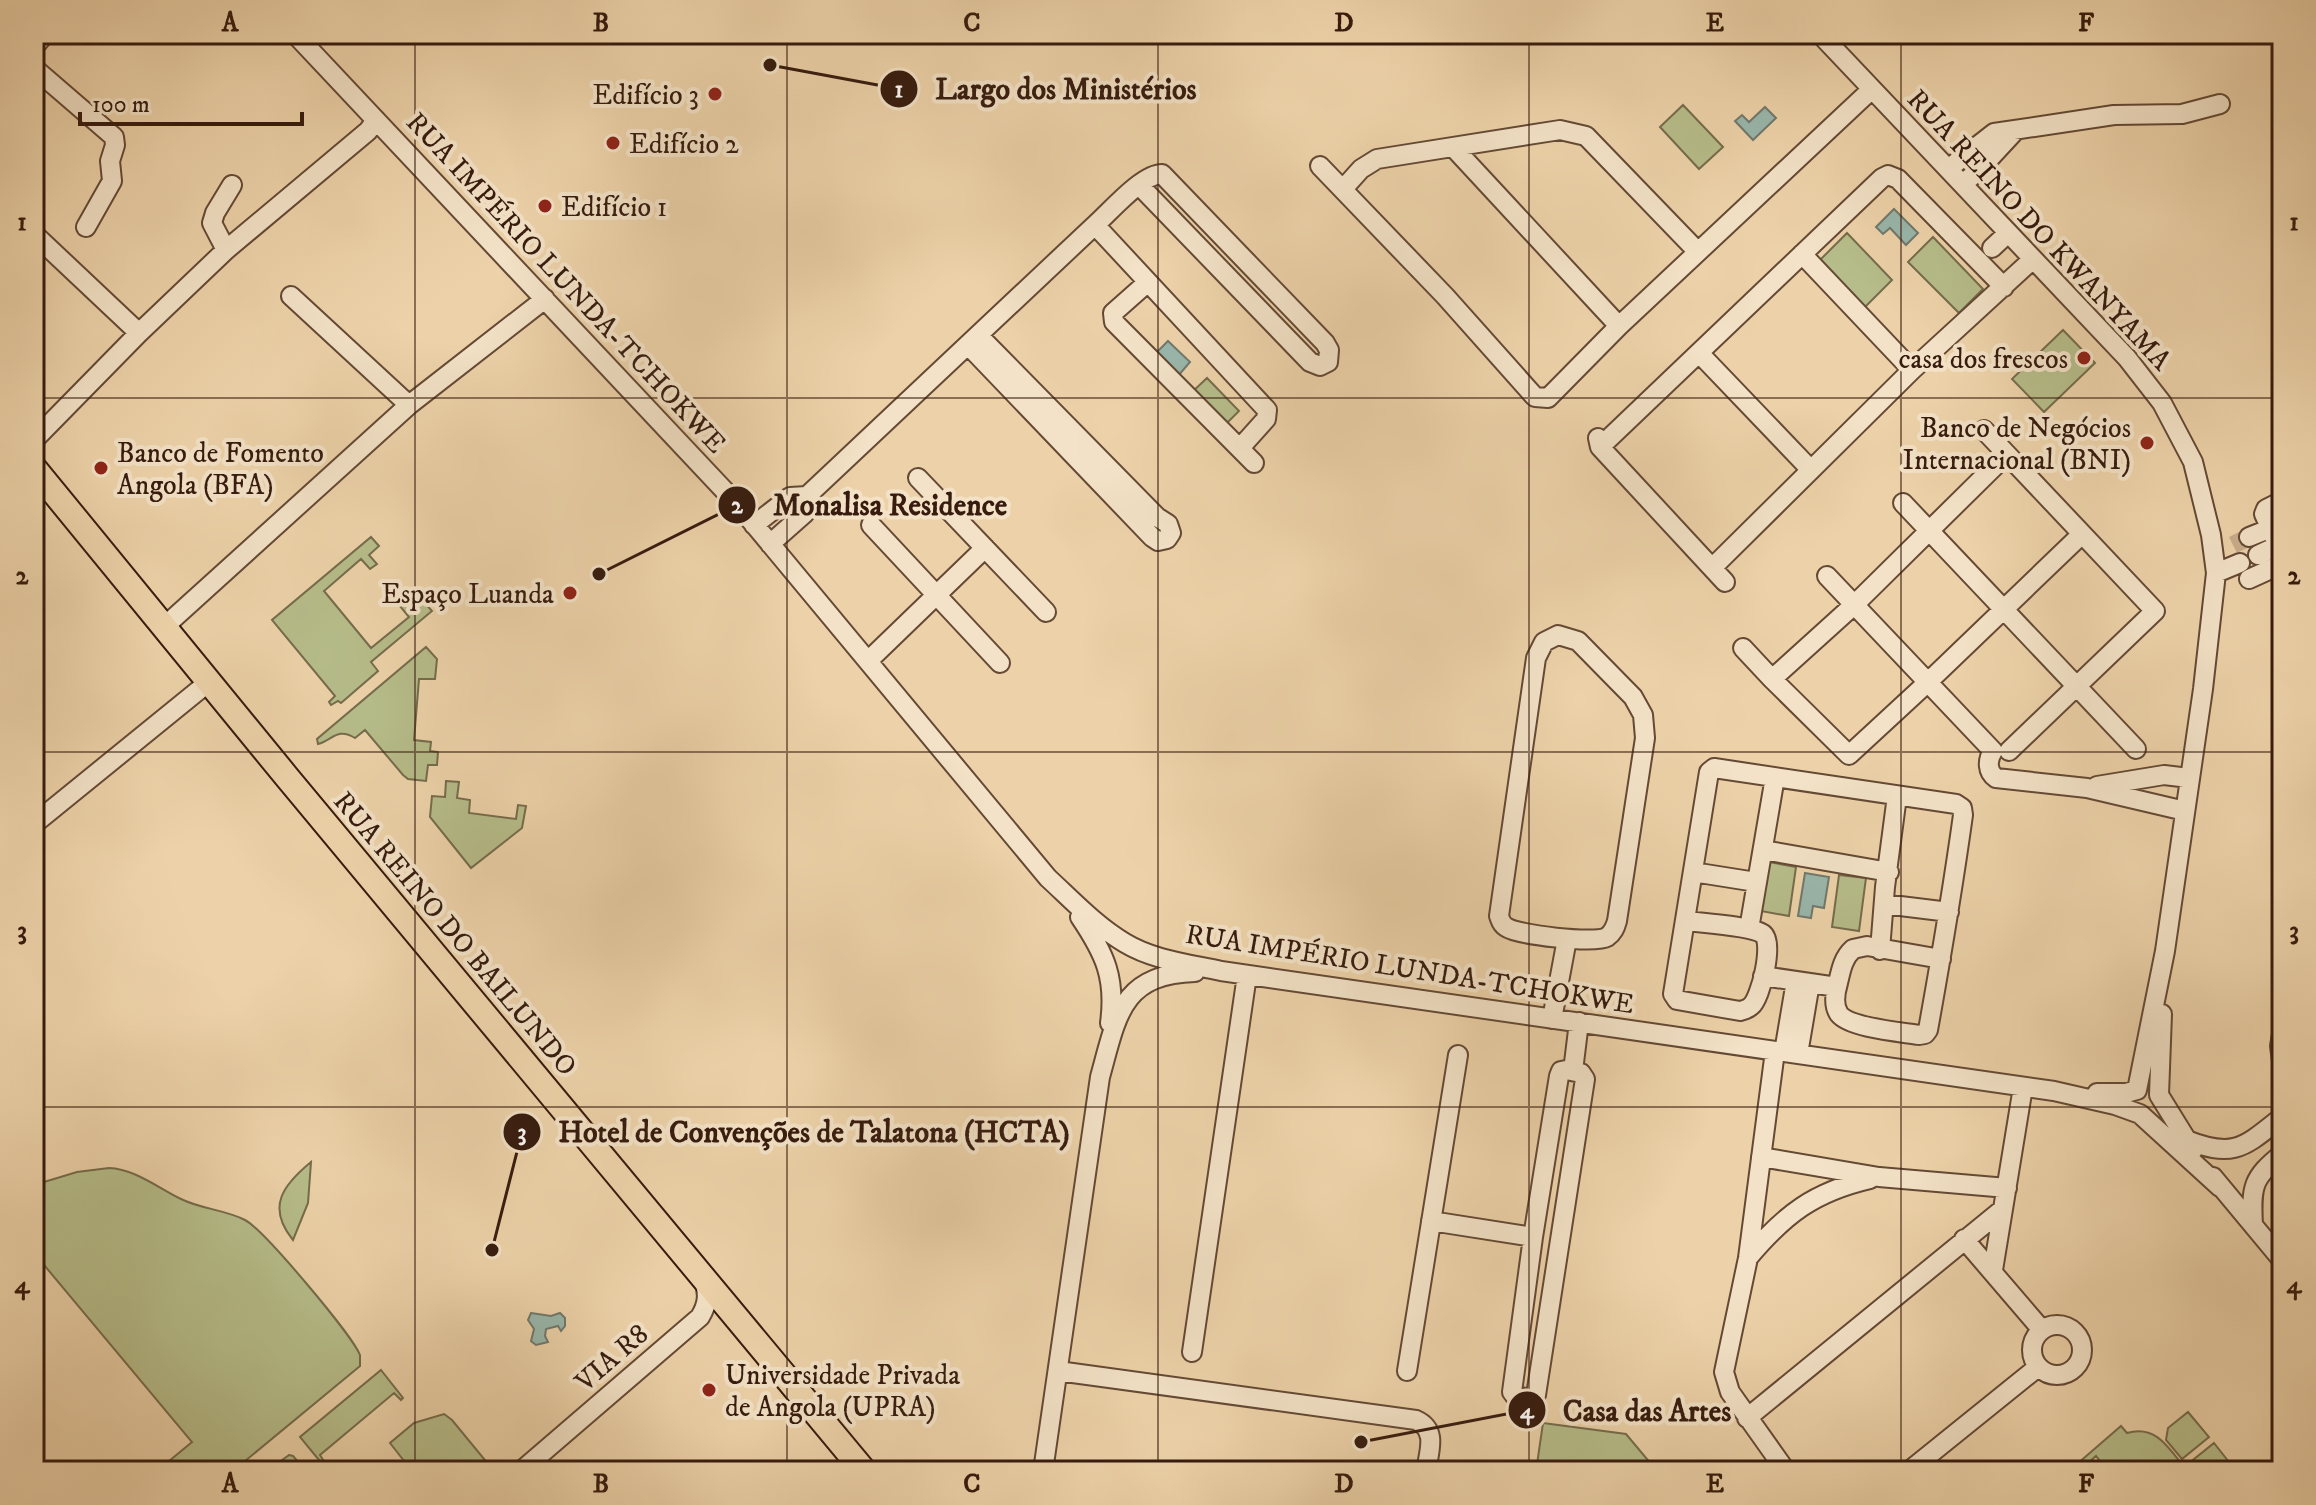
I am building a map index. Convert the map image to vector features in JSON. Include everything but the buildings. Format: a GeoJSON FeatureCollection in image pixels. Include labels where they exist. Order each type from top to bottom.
{"type":"FeatureCollection","features":[{"type":"Feature","properties":{"kind":"main road","name":"RUA REINO DO BAILUNDO"},"geometry":{"type":"LineString","coordinates":[[34,468],[864,1471]]}},
{"type":"Feature","properties":{"kind":"street"},"geometry":{"type":"LineString","coordinates":[[34,47],[45,34]]}},
{"type":"Feature","properties":{"kind":"street","name":"RUA IMPÉRIO LUNDA-TCHOKWE"},"geometry":{"type":"LineString","coordinates":[[295,34],[670,431],[754,525],[1048,878],[1102,927],[1127,944],[1164,959],[1221,971],[2023,1087],[2114,1094],[2149,1087],[2159,1095],[2184,1139],[2220,1187],[2282,1260]]}},
{"type":"Feature","properties":{"kind":"street","name":"RUA REINO DO KWANYAMA"},"geometry":{"type":"LineString","coordinates":[[1820,34],[2127,358],[2162,403],[2193,462],[2215,553],[2216,573],[2165,951],[2137,1090]]}},
{"type":"Feature","properties":{"kind":"street"},"geometry":{"type":"LineString","coordinates":[[34,68],[114,137],[110,161],[112,181],[86,227]]}},
{"type":"Feature","properties":{"kind":"street"},"geometry":{"type":"LineString","coordinates":[[1320,166],[1445,296],[1535,397],[1548,398],[1619,326],[1872,89]]}},
{"type":"Feature","properties":{"kind":"street"},"geometry":{"type":"LineString","coordinates":[[1948,169],[1994,133],[2114,115],[2182,114],[2220,104]]}},
{"type":"Feature","properties":{"kind":"street"},"geometry":{"type":"LineString","coordinates":[[34,440],[226,250],[368,131],[376,120]]}},
{"type":"Feature","properties":{"kind":"street"},"geometry":{"type":"LineString","coordinates":[[1343,189],[1361,169],[1377,159],[1560,130],[1586,136],[1698,252]]}},
{"type":"Feature","properties":{"kind":"street"},"geometry":{"type":"LineString","coordinates":[[1963,184],[2015,131]]}},
{"type":"Feature","properties":{"kind":"street"},"geometry":{"type":"LineString","coordinates":[[1453,147],[1619,326]]}},
{"type":"Feature","properties":{"kind":"street"},"geometry":{"type":"LineString","coordinates":[[754,525],[790,497],[807,496],[1095,225],[1139,185],[1152,175],[1162,174],[1325,343],[1329,350],[1328,362],[1320,366],[1310,362],[1139,185]]}},
{"type":"Feature","properties":{"kind":"street"},"geometry":{"type":"LineString","coordinates":[[2004,277],[1985,255],[1898,179],[1888,175],[1700,354],[1599,442],[1719,575],[1811,470],[2004,277],[2030,255]]}},
{"type":"Feature","properties":{"kind":"street"},"geometry":{"type":"LineString","coordinates":[[226,250],[212,223],[232,185]]}},
{"type":"Feature","properties":{"kind":"street"},"geometry":{"type":"LineString","coordinates":[[1095,225],[1267,410],[1266,419],[1240,448]]}},
{"type":"Feature","properties":{"kind":"street"},"geometry":{"type":"LineString","coordinates":[[1985,255],[2008,233]]}},
{"type":"Feature","properties":{"kind":"street"},"geometry":{"type":"LineString","coordinates":[[34,234],[139,333]]}},
{"type":"Feature","properties":{"kind":"street"},"geometry":{"type":"LineString","coordinates":[[1802,254],[1912,370]]}},
{"type":"Feature","properties":{"kind":"street"},"geometry":{"type":"LineString","coordinates":[[1148,282],[1113,313],[1114,322],[1254,463]]}},
{"type":"Feature","properties":{"kind":"street"},"geometry":{"type":"LineString","coordinates":[[291,296],[409,405]]}},
{"type":"Feature","properties":{"kind":"street"},"geometry":{"type":"LineString","coordinates":[[165,626],[409,405],[545,299]]}},
{"type":"Feature","properties":{"kind":"street"},"geometry":{"type":"LineString","coordinates":[[973,340],[1159,519],[1168,524],[1171,533],[1167,539],[1161,541],[1152,537],[973,340]]}},
{"type":"Feature","properties":{"kind":"street"},"geometry":{"type":"LineString","coordinates":[[1700,354],[1811,470]]}},
{"type":"Feature","properties":{"kind":"street"},"geometry":{"type":"LineString","coordinates":[[1984,430],[2155,611],[2076,685],[2008,766]]}},
{"type":"Feature","properties":{"kind":"street"},"geometry":{"type":"LineString","coordinates":[[1772,679],[1855,604],[2006,455]]}},
{"type":"Feature","properties":{"kind":"street"},"geometry":{"type":"LineString","coordinates":[[918,478],[1046,612]]}},
{"type":"Feature","properties":{"kind":"street"},"geometry":{"type":"LineString","coordinates":[[770,544],[805,513],[807,496]]}},
{"type":"Feature","properties":{"kind":"street"},"geometry":{"type":"LineString","coordinates":[[2280,555],[2264,511],[2282,501]]}},
{"type":"Feature","properties":{"kind":"street"},"geometry":{"type":"LineString","coordinates":[[1903,503],[2005,607],[2136,749]]}},
{"type":"Feature","properties":{"kind":"street"},"geometry":{"type":"LineString","coordinates":[[871,525],[1000,663]]}},
{"type":"Feature","properties":{"kind":"street"},"geometry":{"type":"LineString","coordinates":[[2215,553],[2269,529]]}},
{"type":"Feature","properties":{"kind":"street"},"geometry":{"type":"LineString","coordinates":[[1743,648],[1849,755],[2081,535]]}},
{"type":"Feature","properties":{"kind":"street"},"geometry":{"type":"LineString","coordinates":[[868,661],[985,548]]}},
{"type":"Feature","properties":{"kind":"street"},"geometry":{"type":"LineString","coordinates":[[2258,555],[2280,555]]}},
{"type":"Feature","properties":{"kind":"street"},"geometry":{"type":"LineString","coordinates":[[2216,573],[2244,571],[2280,555]]}},
{"type":"Feature","properties":{"kind":"street"},"geometry":{"type":"LineString","coordinates":[[1827,576],[2008,766],[2185,811]]}},
{"type":"Feature","properties":{"kind":"street"},"geometry":{"type":"LineString","coordinates":[[1558,635],[1578,641],[1633,697],[1643,715],[1645,738],[1615,928],[1606,938],[1599,940],[1567,939],[1512,929],[1503,925],[1499,916],[1536,658],[1544,642],[1558,635]]}},
{"type":"Feature","properties":{"kind":"street"},"geometry":{"type":"LineString","coordinates":[[34,824],[210,681]]}},
{"type":"Feature","properties":{"kind":"street"},"geometry":{"type":"LineString","coordinates":[[1687,921],[1749,929],[1763,934],[1768,944],[1763,976],[1750,1008],[1740,1011],[1677,1000],[1673,994],[1711,768],[1956,804],[1962,808],[1963,815],[1941,959],[1925,1034],[1848,1020],[1842,1017],[1835,1004],[1844,960],[1860,946],[1941,959]]}},
{"type":"Feature","properties":{"kind":"street"},"geometry":{"type":"LineString","coordinates":[[2087,788],[2164,775],[2189,778]]}},
{"type":"Feature","properties":{"kind":"street"},"geometry":{"type":"LineString","coordinates":[[2160,806],[2164,775]]}},
{"type":"Feature","properties":{"kind":"street"},"geometry":{"type":"LineString","coordinates":[[1749,929],[1775,777]]}},
{"type":"Feature","properties":{"kind":"street"},"geometry":{"type":"LineString","coordinates":[[1880,950],[1897,796]]}},
{"type":"Feature","properties":{"kind":"street"},"geometry":{"type":"LineString","coordinates":[[1763,850],[1889,872]]}},
{"type":"Feature","properties":{"kind":"street"},"geometry":{"type":"LineString","coordinates":[[1693,872],[1756,882]]}},
{"type":"Feature","properties":{"kind":"street"},"geometry":{"type":"LineString","coordinates":[[1043,1471],[1112,991],[1107,962],[1078,914],[1048,878]]}},
{"type":"Feature","properties":{"kind":"street"},"geometry":{"type":"LineString","coordinates":[[1884,904],[1949,912]]}},
{"type":"Feature","properties":{"kind":"street"},"geometry":{"type":"LineString","coordinates":[[1552,1019],[1567,939]]}},
{"type":"Feature","properties":{"kind":"street","name":"RUA REINO DO KWANYAMA"},"geometry":{"type":"LineString","coordinates":[[2159,1095],[2165,951]]}},
{"type":"Feature","properties":{"kind":"street"},"geometry":{"type":"LineString","coordinates":[[1100,1077],[1116,1021],[1135,990],[1154,978],[1180,972],[1221,971]]}},
{"type":"Feature","properties":{"kind":"street"},"geometry":{"type":"LineString","coordinates":[[1192,1352],[1247,975]]}},
{"type":"Feature","properties":{"kind":"street"},"geometry":{"type":"LineString","coordinates":[[1763,976],[1837,987]]}},
{"type":"Feature","properties":{"kind":"street"},"geometry":{"type":"LineString","coordinates":[[1786,1471],[1730,1392],[1724,1372],[1748,1258],[1761,1157],[1803,982]]}},
{"type":"Feature","properties":{"kind":"street"},"geometry":{"type":"LineString","coordinates":[[1573,1071],[1579,1022]]}},
{"type":"Feature","properties":{"kind":"street"},"geometry":{"type":"LineString","coordinates":[[2282,1034],[2282,1061]]}},
{"type":"Feature","properties":{"kind":"street"},"geometry":{"type":"LineString","coordinates":[[1407,1371],[1458,1055]]}},
{"type":"Feature","properties":{"kind":"street"},"geometry":{"type":"LineString","coordinates":[[1561,1071],[1573,1071],[1584,1075],[1585,1079],[1536,1395],[1531,1399],[1515,1396],[1512,1392],[1559,1076],[1561,1071]]}},
{"type":"Feature","properties":{"kind":"street"},"geometry":{"type":"LineString","coordinates":[[1993,1270],[2023,1087]]}},
{"type":"Feature","properties":{"kind":"street"},"geometry":{"type":"LineString","coordinates":[[2137,1090],[2131,1101],[2140,1114],[2150,1115],[2157,1109],[2159,1095]]}},
{"type":"Feature","properties":{"kind":"street","name":"RUA IMPÉRIO LUNDA-TCHOKWE"},"geometry":{"type":"LineString","coordinates":[[2054,1091],[2140,1114],[2220,1187]]}},
{"type":"Feature","properties":{"kind":"street"},"geometry":{"type":"LineString","coordinates":[[2184,1139],[2216,1149],[2243,1147],[2282,1117]]}},
{"type":"Feature","properties":{"kind":"street"},"geometry":{"type":"LineString","coordinates":[[2243,1147],[2262,1171]]}},
{"type":"Feature","properties":{"kind":"street"},"geometry":{"type":"LineString","coordinates":[[2253,1225],[2252,1195],[2262,1171],[2282,1154]]}},
{"type":"Feature","properties":{"kind":"street"},"geometry":{"type":"LineString","coordinates":[[1761,1157],[1879,1177],[2007,1188]]}},
{"type":"Feature","properties":{"kind":"street"},"geometry":{"type":"LineString","coordinates":[[1748,1258],[1775,1226],[1815,1197],[1842,1185],[1879,1177]]}},
{"type":"Feature","properties":{"kind":"street"},"geometry":{"type":"LineString","coordinates":[[1747,1418],[2003,1209]]}},
{"type":"Feature","properties":{"kind":"street"},"geometry":{"type":"LineString","coordinates":[[1431,1221],[1533,1237]]}},
{"type":"Feature","properties":{"kind":"street"},"geometry":{"type":"LineString","coordinates":[[1964,1239],[2042,1330]]}},
{"type":"Feature","properties":{"kind":"street","name":"VIA R8"},"geometry":{"type":"LineString","coordinates":[[521,1471],[700,1317],[708,1296],[699,1271]]}},
{"type":"Feature","properties":{"kind":"street"},"geometry":{"type":"LineString","coordinates":[[2050,1326],[2067,1327],[2075,1332],[2082,1343],[2083,1352],[2077,1367],[2070,1373],[2058,1376],[2038,1367],[2032,1349],[2036,1336],[2042,1330],[2050,1326]]}},
{"type":"Feature","properties":{"kind":"street"},"geometry":{"type":"LineString","coordinates":[[1909,1471],[2038,1367]]}},
{"type":"Feature","properties":{"kind":"street"},"geometry":{"type":"LineString","coordinates":[[1058,1371],[1416,1420],[1426,1425],[1431,1434],[1426,1471]]}},
{"type":"Feature","properties":{"kind":"green space"},"geometry":{"type":"Polygon","coordinates":[[[1683,105],[1723,147],[1699,169],[1660,127],[1683,105]]]}},
{"type":"Feature","properties":{"kind":"green space"},"geometry":{"type":"Polygon","coordinates":[[[1847,233],[1892,280],[1865,307],[1819,261],[1847,233]]]}},
{"type":"Feature","properties":{"kind":"green space"},"geometry":{"type":"Polygon","coordinates":[[[1933,237],[1983,289],[1959,313],[1908,262],[1933,237]]]}},
{"type":"Feature","properties":{"kind":"green space"},"geometry":{"type":"Polygon","coordinates":[[[2063,330],[2095,363],[2044,412],[2012,379],[2063,330]]]}},
{"type":"Feature","properties":{"kind":"green space"},"geometry":{"type":"Polygon","coordinates":[[[1207,378],[1239,411],[1222,428],[1190,394],[1207,378]]]}},
{"type":"Feature","properties":{"kind":"green space"},"geometry":{"type":"Polygon","coordinates":[[[371,537],[379,546],[369,555],[377,564],[370,569],[361,559],[324,591],[371,648],[409,617],[399,605],[407,599],[415,609],[424,602],[432,611],[371,662],[378,671],[341,703],[338,701],[331,705],[329,702],[335,696],[272,620],[371,537]]]}},
{"type":"Feature","properties":{"kind":"green space"},"geometry":{"type":"Polygon","coordinates":[[[426,647],[437,659],[435,679],[419,679],[414,740],[431,742],[430,751],[438,752],[437,765],[428,765],[426,781],[408,779],[403,775],[365,730],[355,738],[339,734],[318,744],[317,739],[426,647]]]}},
{"type":"Feature","properties":{"kind":"green space"},"geometry":{"type":"Polygon","coordinates":[[[446,781],[459,782],[457,798],[470,800],[469,813],[516,819],[518,805],[526,806],[522,828],[471,868],[430,817],[432,796],[445,797],[446,781]]]}},
{"type":"Feature","properties":{"kind":"green space"},"geometry":{"type":"Polygon","coordinates":[[[1769,862],[1796,867],[1789,916],[1761,911],[1769,862]]]}},
{"type":"Feature","properties":{"kind":"green space"},"geometry":{"type":"Polygon","coordinates":[[[1839,875],[1866,878],[1859,931],[1832,927],[1839,875]]]}},
{"type":"Feature","properties":{"kind":"green space"},"geometry":{"type":"Polygon","coordinates":[[[311,1162],[308,1203],[293,1240],[280,1217],[281,1197],[293,1179],[311,1162]]]}},
{"type":"Feature","properties":{"kind":"green space"},"geometry":{"type":"Polygon","coordinates":[[[109,1168],[137,1175],[172,1195],[245,1220],[270,1242],[307,1284],[360,1355],[360,1366],[233,1471],[196,1471],[190,1464],[180,1471],[157,1471],[192,1442],[34,1253],[34,1185],[77,1172],[109,1168]]]}},
{"type":"Feature","properties":{"kind":"green space"},"geometry":{"type":"Polygon","coordinates":[[[381,1370],[403,1398],[401,1400],[394,1393],[320,1455],[325,1463],[323,1465],[300,1437],[381,1370]]]}},
{"type":"Feature","properties":{"kind":"green space"},"geometry":{"type":"Polygon","coordinates":[[[2188,1412],[2209,1437],[2182,1459],[2166,1440],[2168,1428],[2188,1412]]]}},
{"type":"Feature","properties":{"kind":"green space"},"geometry":{"type":"Polygon","coordinates":[[[444,1414],[494,1471],[412,1471],[390,1443],[414,1423],[444,1414]]]}},
{"type":"Feature","properties":{"kind":"green space"},"geometry":{"type":"Polygon","coordinates":[[[1543,1423],[1626,1434],[1657,1471],[1536,1471],[1543,1423]]]}},
{"type":"Feature","properties":{"kind":"green space"},"geometry":{"type":"Polygon","coordinates":[[[2121,1426],[2127,1433],[2147,1432],[2155,1436],[2187,1471],[2108,1471],[2096,1456],[2087,1464],[2092,1471],[2083,1471],[2077,1464],[2121,1426]]]}},
{"type":"Feature","properties":{"kind":"green space"},"geometry":{"type":"Polygon","coordinates":[[[2214,1443],[2236,1471],[2194,1471],[2188,1464],[2214,1443]]]}},
{"type":"Feature","properties":{"kind":"green space"},"geometry":{"type":"Polygon","coordinates":[[[289,1455],[306,1471],[267,1471],[289,1455]]]}},
{"type":"Feature","properties":{"kind":"shaded area"},"geometry":{"type":"Polygon","coordinates":[[[1765,107],[1776,118],[1753,140],[1735,121],[1742,115],[1749,122],[1765,107]]]}},
{"type":"Feature","properties":{"kind":"shaded area"},"geometry":{"type":"Polygon","coordinates":[[[1894,209],[1918,233],[1906,245],[1890,228],[1883,234],[1876,227],[1894,209]]]}},
{"type":"Feature","properties":{"kind":"shaded area"},"geometry":{"type":"Polygon","coordinates":[[[1168,341],[1190,362],[1178,376],[1155,354],[1168,341]]]}},
{"type":"Feature","properties":{"kind":"shaded area"},"geometry":{"type":"Polygon","coordinates":[[[1805,873],[1829,877],[1824,908],[1813,906],[1811,918],[1798,916],[1805,873]]]}},
{"type":"Feature","properties":{"kind":"shaded area"},"geometry":{"type":"Polygon","coordinates":[[[531,1313],[551,1316],[560,1313],[565,1318],[565,1326],[561,1331],[558,1326],[546,1329],[548,1342],[536,1345],[531,1341],[534,1329],[528,1320],[531,1313]]]}},
{"type":"Feature","properties":{"kind":"tunnel"},"geometry":{"type":"LineString","coordinates":[[2233,545],[2249,537]]}},
{"type":"Feature","properties":{"kind":"place","name":"Largo dos Ministérios"},"geometry":{"type":"Point","coordinates":[770,65]}},
{"type":"Feature","properties":{"kind":"place","name":"Edifício 3"},"geometry":{"type":"Point","coordinates":[715,94]}},
{"type":"Feature","properties":{"kind":"place","name":"Edifício 2"},"geometry":{"type":"Point","coordinates":[613,143]}},
{"type":"Feature","properties":{"kind":"place","name":"Edifício 1"},"geometry":{"type":"Point","coordinates":[545,206]}},
{"type":"Feature","properties":{"kind":"place","name":"casa dos frescos"},"geometry":{"type":"Point","coordinates":[2084,358]}},
{"type":"Feature","properties":{"kind":"place","name":"Banco de Negócios Internacional (BNI)"},"geometry":{"type":"Point","coordinates":[2147,443]}},
{"type":"Feature","properties":{"kind":"place","name":"Banco de Fomento Angola (BFA)"},"geometry":{"type":"Point","coordinates":[101,468]}},
{"type":"Feature","properties":{"kind":"place","name":"Monalisa Residence"},"geometry":{"type":"Point","coordinates":[599,574]}},
{"type":"Feature","properties":{"kind":"place","name":"Espaço Luanda"},"geometry":{"type":"Point","coordinates":[570,593]}},
{"type":"Feature","properties":{"kind":"place","name":"Hotel de Convenções de Talatona (HCTA)"},"geometry":{"type":"Point","coordinates":[492,1250]}},
{"type":"Feature","properties":{"kind":"place","name":"Universidade Privada de Angola (UPRA)"},"geometry":{"type":"Point","coordinates":[709,1390]}},
{"type":"Feature","properties":{"kind":"place","name":"Casa das Artes"},"geometry":{"type":"Point","coordinates":[1361,1442]}}]}
